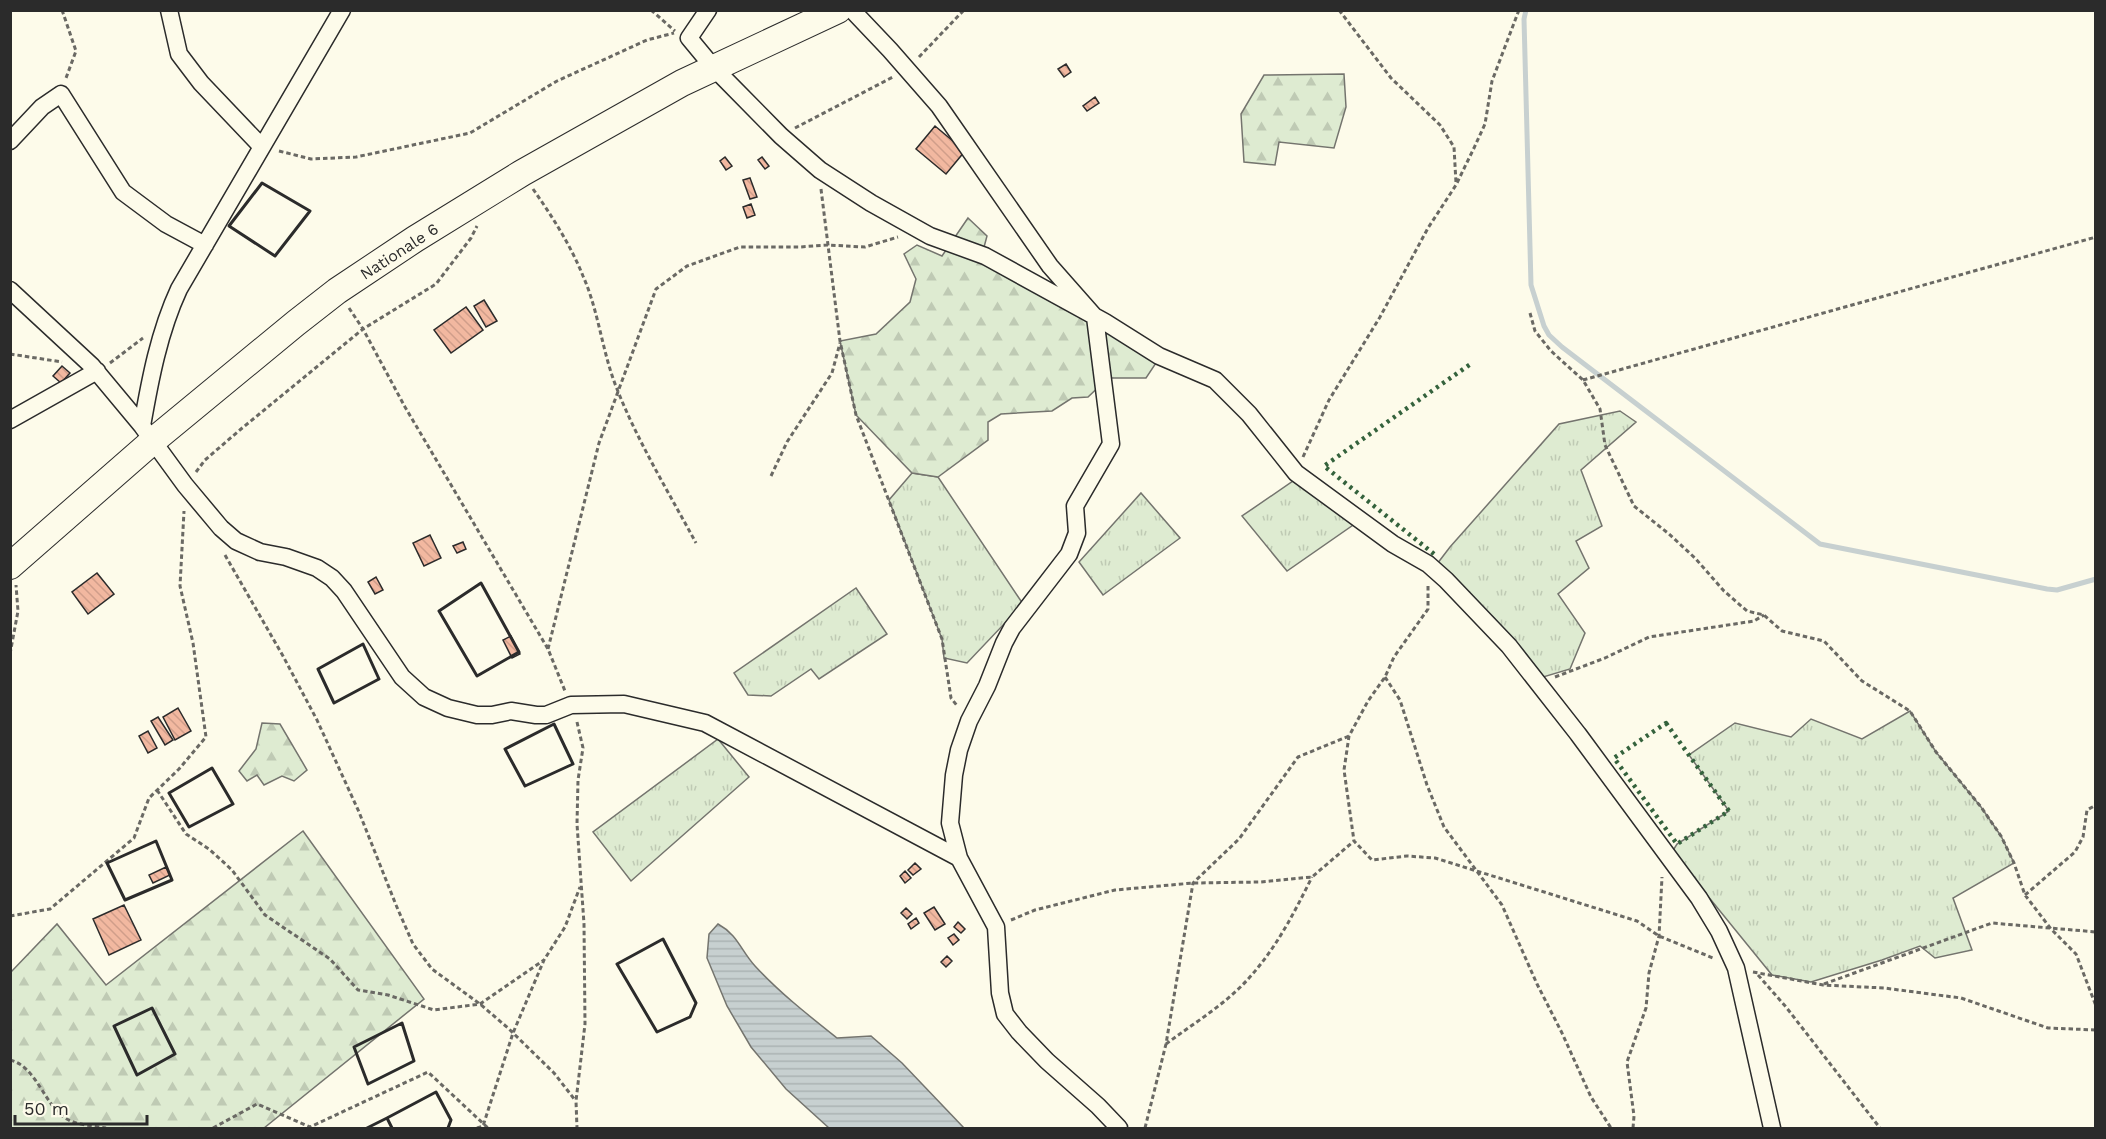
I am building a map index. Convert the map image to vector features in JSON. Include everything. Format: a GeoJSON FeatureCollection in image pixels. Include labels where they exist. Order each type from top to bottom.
{"type":"FeatureCollection","features":[{"type":"Feature","properties":{"kind":"main road","name":"Nationale 6"},"geometry":{"type":"LineString","coordinates":[[12,565],[148,433],[337,291],[415,239],[522,173],[713,67],[838,10]]}},
{"type":"Feature","properties":{"kind":"street"},"geometry":{"type":"LineString","coordinates":[[169,10],[179,54],[201,83],[261,146]]}},
{"type":"Feature","properties":{"kind":"street"},"geometry":{"type":"LineString","coordinates":[[148,433],[148,393],[178,289],[342,10]]}},
{"type":"Feature","properties":{"kind":"street"},"geometry":{"type":"LineString","coordinates":[[708,10],[683,35],[780,136],[820,170],[871,203],[930,236],[985,256],[1095,317],[1159,356],[1215,380],[1250,414],[1296,473],[1393,544],[1428,564],[1482,616],[1538,683],[1663,848],[1699,897],[1742,966],[1772,1128]]}},
{"type":"Feature","properties":{"kind":"street"},"geometry":{"type":"LineString","coordinates":[[852,10],[939,106],[1050,266],[1095,317],[1111,444],[1075,506],[1077,533],[1069,554],[1012,628],[969,721],[959,750],[951,800],[950,823],[959,858],[996,927],[1000,993],[1005,1014],[1047,1061],[1119,1128]]}},
{"type":"Feature","properties":{"kind":"street"},"geometry":{"type":"LineString","coordinates":[[10,141],[42,107],[61,94],[123,192],[153,215],[205,244]]}},
{"type":"Feature","properties":{"kind":"street"},"geometry":{"type":"LineString","coordinates":[[10,290],[97,371],[221,528],[236,541],[260,552],[286,557],[316,568],[332,578],[344,591],[402,677],[423,697],[448,708],[477,715],[511,711],[546,715],[571,705],[624,704],[705,723],[959,858]]}},
{"type":"Feature","properties":{"kind":"street"},"geometry":{"type":"LineString","coordinates":[[10,420],[97,371]]}},
{"type":"Feature","properties":{"kind":"path"},"geometry":{"type":"LineString","coordinates":[[61,94],[76,51],[62,10]]}},
{"type":"Feature","properties":{"kind":"path"},"geometry":{"type":"LineString","coordinates":[[651,10],[683,35]]}},
{"type":"Feature","properties":{"kind":"path"},"geometry":{"type":"LineString","coordinates":[[780,136],[907,70],[964,10]]}},
{"type":"Feature","properties":{"kind":"path"},"geometry":{"type":"LineString","coordinates":[[1339,10],[1391,78],[1440,126],[1454,147],[1456,185]]}},
{"type":"Feature","properties":{"kind":"path"},"geometry":{"type":"LineString","coordinates":[[1296,473],[1329,400],[1380,317],[1428,228],[1456,185],[1485,124],[1492,81],[1519,10]]}},
{"type":"Feature","properties":{"kind":"path"},"geometry":{"type":"LineString","coordinates":[[261,146],[311,159],[356,157],[470,133],[557,81],[647,40],[683,35]]}},
{"type":"Feature","properties":{"kind":"path"},"geometry":{"type":"LineString","coordinates":[[820,170],[826,245],[840,341],[856,415],[942,639],[951,698],[969,721]]}},
{"type":"Feature","properties":{"kind":"path"},"geometry":{"type":"LineString","coordinates":[[522,173],[548,211],[583,275],[596,315],[606,362],[618,393],[696,543]]}},
{"type":"Feature","properties":{"kind":"path"},"geometry":{"type":"LineString","coordinates":[[10,916],[50,909],[134,838],[149,798],[179,769],[206,737],[193,644],[180,586],[185,485],[205,460],[363,329],[436,284],[471,238],[492,191]]}},
{"type":"Feature","properties":{"kind":"path"},"geometry":{"type":"LineString","coordinates":[[548,649],[599,442],[656,289],[687,266],[740,247],[800,248],[826,245],[865,247],[898,237],[930,236]]}},
{"type":"Feature","properties":{"kind":"path"},"geometry":{"type":"LineString","coordinates":[[1583,380],[2096,237]]}},
{"type":"Feature","properties":{"kind":"path"},"geometry":{"type":"LineString","coordinates":[[1530,313],[1535,332],[1583,380],[1600,409],[1605,445],[1634,506],[1670,534],[1724,591],[1747,611],[1764,615],[1782,631],[1824,641],[1862,681],[1910,711],[1936,752],[1981,807],[2001,836],[2014,863],[2025,895],[2051,929],[2076,954],[2096,1006]]}},
{"type":"Feature","properties":{"kind":"path"},"geometry":{"type":"LineString","coordinates":[[10,354],[72,364],[97,371],[167,321]]}},
{"type":"Feature","properties":{"kind":"path"},"geometry":{"type":"LineString","coordinates":[[771,476],[787,442],[832,373],[840,341]]}},
{"type":"Feature","properties":{"kind":"path"},"geometry":{"type":"LineString","coordinates":[[224,553],[317,720],[359,812],[413,944],[432,969],[480,1004],[513,1033],[554,1073],[576,1101]]}},
{"type":"Feature","properties":{"kind":"path"},"geometry":{"type":"LineString","coordinates":[[1428,564],[1428,609],[1394,657],[1385,677],[1368,701],[1349,736],[1344,770],[1354,841],[1372,860],[1407,856],[1435,858],[1478,870],[1637,921],[1659,936],[1756,973],[1823,985],[1884,988],[1961,998],[2048,1028],[2096,1030]]}},
{"type":"Feature","properties":{"kind":"path"},"geometry":{"type":"LineString","coordinates":[[10,654],[18,611],[12,565]]}},
{"type":"Feature","properties":{"kind":"path"},"geometry":{"type":"LineString","coordinates":[[1538,683],[1605,658],[1649,637],[1754,621],[1764,615]]}},
{"type":"Feature","properties":{"kind":"path"},"geometry":{"type":"LineString","coordinates":[[1385,677],[1400,700],[1427,785],[1444,827],[1502,905],[1591,1097],[1611,1128]]}},
{"type":"Feature","properties":{"kind":"path"},"geometry":{"type":"LineString","coordinates":[[1145,1128],[1166,1044],[1192,883],[1239,839],[1298,757],[1349,736]]}},
{"type":"Feature","properties":{"kind":"path"},"geometry":{"type":"LineString","coordinates":[[157,790],[186,834],[209,849],[232,870],[266,915],[330,959],[358,990],[388,995],[434,1010],[480,1004],[544,960]]}},
{"type":"Feature","properties":{"kind":"path"},"geometry":{"type":"LineString","coordinates":[[2025,895],[2075,852],[2083,837],[2087,810],[2096,805]]}},
{"type":"Feature","properties":{"kind":"path"},"geometry":{"type":"LineString","coordinates":[[1166,1044],[1249,978],[1285,932],[1312,877],[1354,841]]}},
{"type":"Feature","properties":{"kind":"path"},"geometry":{"type":"LineString","coordinates":[[1634,1128],[1627,1062],[1646,1008],[1648,973],[1659,936],[1663,848]]}},
{"type":"Feature","properties":{"kind":"path"},"geometry":{"type":"LineString","coordinates":[[996,927],[1035,910],[1115,890],[1192,883],[1260,882],[1312,877]]}},
{"type":"Feature","properties":{"kind":"path"},"geometry":{"type":"LineString","coordinates":[[483,1126],[513,1033],[544,960],[565,927],[581,884]]}},
{"type":"Feature","properties":{"kind":"path"},"geometry":{"type":"LineString","coordinates":[[1823,985],[1992,923],[2096,932]]}},
{"type":"Feature","properties":{"kind":"path"},"geometry":{"type":"LineString","coordinates":[[1742,966],[1756,973],[1786,1007],[1880,1128]]}},
{"type":"Feature","properties":{"kind":"path"},"geometry":{"type":"LineString","coordinates":[[10,1060],[24,1067],[62,1116],[72,1122],[106,1128]]}},
{"type":"Feature","properties":{"kind":"path"},"geometry":{"type":"LineString","coordinates":[[213,1128],[257,1104],[310,1127],[428,1072],[483,1126],[488,1128]]}},
{"type":"Feature","properties":{"kind":"path"},"geometry":{"type":"LineString","coordinates":[[477,1128],[483,1126]]}},
{"type":"Feature","properties":{"kind":"green space"},"geometry":{"type":"Polygon","coordinates":[[[1344,74],[1346,107],[1334,148],[1279,142],[1275,165],[1244,162],[1241,114],[1264,75],[1344,74]]]}},
{"type":"Feature","properties":{"kind":"green space"},"geometry":{"type":"Polygon","coordinates":[[[968,218],[987,236],[983,251],[1158,360],[1146,378],[1108,378],[1088,397],[1072,398],[1052,411],[1001,414],[988,422],[988,440],[938,477],[912,473],[856,415],[840,341],[876,334],[910,302],[916,279],[904,254],[917,245],[942,256],[968,218]]]}},
{"type":"Feature","properties":{"kind":"green space"},"geometry":{"type":"Polygon","coordinates":[[[1620,411],[1636,422],[1581,470],[1602,526],[1576,541],[1589,568],[1558,594],[1585,633],[1570,669],[1540,678],[1494,618],[1434,568],[1559,424],[1620,411]]]}},
{"type":"Feature","properties":{"kind":"green space"},"geometry":{"type":"Polygon","coordinates":[[[912,473],[938,477],[1023,604],[967,663],[944,658],[942,639],[889,500],[912,473]]]}},
{"type":"Feature","properties":{"kind":"green space"},"geometry":{"type":"Polygon","coordinates":[[[1296,479],[1356,523],[1287,571],[1242,516],[1296,479]]]}},
{"type":"Feature","properties":{"kind":"green space"},"geometry":{"type":"Polygon","coordinates":[[[1141,493],[1180,538],[1103,595],[1079,562],[1141,493]]]}},
{"type":"Feature","properties":{"kind":"green space"},"geometry":{"type":"Polygon","coordinates":[[[856,588],[887,634],[819,679],[811,669],[771,696],[748,695],[734,673],[856,588]]]}},
{"type":"Feature","properties":{"kind":"green space"},"geometry":{"type":"Polygon","coordinates":[[[1910,711],[1936,752],[1981,807],[2001,836],[2014,863],[1953,898],[1972,950],[1935,958],[1920,946],[1811,982],[1772,975],[1672,852],[1677,844],[1729,811],[1689,755],[1735,723],[1791,737],[1811,719],[1862,739],[1910,711]]]}},
{"type":"Feature","properties":{"kind":"green space"},"geometry":{"type":"Polygon","coordinates":[[[262,723],[280,724],[307,770],[294,781],[282,776],[264,785],[257,775],[247,781],[239,771],[256,749],[262,723]]]}},
{"type":"Feature","properties":{"kind":"green space"},"geometry":{"type":"Polygon","coordinates":[[[718,739],[749,777],[631,881],[593,832],[718,739]]]}},
{"type":"Feature","properties":{"kind":"green space"},"geometry":{"type":"Polygon","coordinates":[[[303,831],[424,999],[264,1128],[11,1128],[11,972],[57,924],[106,985],[303,831]]]}},
{"type":"Feature","properties":{"kind":"shaded area"},"geometry":{"type":"Polygon","coordinates":[[[718,924],[735,938],[750,960],[784,995],[837,1038],[871,1036],[902,1063],[964,1128],[829,1128],[786,1089],[751,1047],[727,1006],[707,958],[709,934],[718,924]]]}},
{"type":"Feature","properties":{"kind":"building"},"geometry":{"type":"Polygon","coordinates":[[[1066,64],[1071,72],[1064,77],[1058,69],[1066,64]]]}},
{"type":"Feature","properties":{"kind":"building"},"geometry":{"type":"Polygon","coordinates":[[[1095,97],[1099,103],[1087,111],[1083,106],[1095,97]]]}},
{"type":"Feature","properties":{"kind":"building"},"geometry":{"type":"Polygon","coordinates":[[[935,126],[965,151],[946,174],[916,149],[935,126]]]}},
{"type":"Feature","properties":{"kind":"building"},"geometry":{"type":"Polygon","coordinates":[[[725,157],[732,166],[726,170],[720,161],[725,157]]]}},
{"type":"Feature","properties":{"kind":"building"},"geometry":{"type":"Polygon","coordinates":[[[762,157],[769,166],[765,169],[758,160],[762,157]]]}},
{"type":"Feature","properties":{"kind":"building"},"geometry":{"type":"Polygon","coordinates":[[[750,178],[757,197],[750,199],[743,180],[750,178]]]}},
{"type":"Feature","properties":{"kind":"building"},"geometry":{"type":"Polygon","coordinates":[[[751,204],[755,215],[747,218],[743,207],[751,204]]]}},
{"type":"Feature","properties":{"kind":"building"},"geometry":{"type":"Polygon","coordinates":[[[484,300],[497,321],[486,327],[474,306],[484,300]]]}},
{"type":"Feature","properties":{"kind":"building"},"geometry":{"type":"Polygon","coordinates":[[[466,307],[483,330],[451,353],[434,330],[466,307]]]}},
{"type":"Feature","properties":{"kind":"building"},"geometry":{"type":"Polygon","coordinates":[[[62,366],[70,373],[61,383],[53,376],[62,366]]]}},
{"type":"Feature","properties":{"kind":"building"},"geometry":{"type":"Polygon","coordinates":[[[430,535],[441,558],[424,566],[413,543],[430,535]]]}},
{"type":"Feature","properties":{"kind":"building"},"geometry":{"type":"Polygon","coordinates":[[[463,542],[466,549],[457,553],[453,546],[463,542]]]}},
{"type":"Feature","properties":{"kind":"building"},"geometry":{"type":"Polygon","coordinates":[[[97,573],[114,594],[88,614],[72,592],[97,573]]]}},
{"type":"Feature","properties":{"kind":"building"},"geometry":{"type":"Polygon","coordinates":[[[376,577],[383,590],[375,594],[368,582],[376,577]]]}},
{"type":"Feature","properties":{"kind":"building"},"geometry":{"type":"Polygon","coordinates":[[[511,636],[520,654],[512,658],[503,640],[511,636]]]}},
{"type":"Feature","properties":{"kind":"building"},"geometry":{"type":"Polygon","coordinates":[[[178,708],[191,731],[175,740],[163,717],[178,708]]]}},
{"type":"Feature","properties":{"kind":"building"},"geometry":{"type":"Polygon","coordinates":[[[158,717],[173,740],[165,745],[151,721],[158,717]]]}},
{"type":"Feature","properties":{"kind":"building"},"geometry":{"type":"Polygon","coordinates":[[[148,731],[157,748],[148,753],[139,736],[148,731]]]}},
{"type":"Feature","properties":{"kind":"building"},"geometry":{"type":"Polygon","coordinates":[[[915,863],[921,869],[913,875],[908,870],[915,863]]]}},
{"type":"Feature","properties":{"kind":"building"},"geometry":{"type":"Polygon","coordinates":[[[166,867],[170,875],[153,883],[149,875],[166,867]]]}},
{"type":"Feature","properties":{"kind":"building"},"geometry":{"type":"Polygon","coordinates":[[[905,871],[911,878],[905,883],[900,876],[905,871]]]}},
{"type":"Feature","properties":{"kind":"building"},"geometry":{"type":"Polygon","coordinates":[[[124,905],[141,940],[109,955],[93,919],[124,905]]]}},
{"type":"Feature","properties":{"kind":"building"},"geometry":{"type":"Polygon","coordinates":[[[934,907],[945,924],[935,930],[924,913],[934,907]]]}},
{"type":"Feature","properties":{"kind":"building"},"geometry":{"type":"Polygon","coordinates":[[[906,908],[912,914],[907,919],[901,913],[906,908]]]}},
{"type":"Feature","properties":{"kind":"building"},"geometry":{"type":"Polygon","coordinates":[[[916,918],[919,923],[911,929],[908,924],[916,918]]]}},
{"type":"Feature","properties":{"kind":"building"},"geometry":{"type":"Polygon","coordinates":[[[958,922],[965,929],[961,933],[954,927],[958,922]]]}},
{"type":"Feature","properties":{"kind":"building"},"geometry":{"type":"Polygon","coordinates":[[[954,934],[959,940],[953,945],[948,938],[954,934]]]}},
{"type":"Feature","properties":{"kind":"building"},"geometry":{"type":"Polygon","coordinates":[[[947,956],[952,961],[946,967],[941,962],[947,956]]]}},
{"type":"Feature","properties":{"kind":"waterway"},"geometry":{"type":"LineString","coordinates":[[1526,10],[1524,19],[1531,285],[1549,335],[1820,544],[2047,589],[2057,590],[2096,579]]}},
{"type":"Feature","properties":{"kind":"hedge"},"geometry":{"type":"LineString","coordinates":[[1434,554],[1324,466],[1472,363]]}},
{"type":"Feature","properties":{"kind":"hedge"},"geometry":{"type":"LineString","coordinates":[[1666,723],[1729,811],[1677,844],[1614,758],[1666,723]]}},
{"type":"Feature","properties":{"kind":"wall"},"geometry":{"type":"LineString","coordinates":[[262,183],[310,211],[275,256],[229,226],[262,183]]}},
{"type":"Feature","properties":{"kind":"wall"},"geometry":{"type":"LineString","coordinates":[[481,583],[519,652],[477,676],[439,611],[481,583]]}},
{"type":"Feature","properties":{"kind":"wall"},"geometry":{"type":"LineString","coordinates":[[363,644],[379,679],[334,703],[318,669],[363,644]]}},
{"type":"Feature","properties":{"kind":"wall"},"geometry":{"type":"LineString","coordinates":[[554,724],[573,764],[525,786],[505,749],[554,724]]}},
{"type":"Feature","properties":{"kind":"wall"},"geometry":{"type":"LineString","coordinates":[[212,768],[233,804],[189,827],[169,793],[212,768]]}},
{"type":"Feature","properties":{"kind":"wall"},"geometry":{"type":"LineString","coordinates":[[156,841],[172,880],[125,900],[107,863],[156,841]]}},
{"type":"Feature","properties":{"kind":"wall"},"geometry":{"type":"LineString","coordinates":[[663,939],[696,1003],[690,1017],[657,1032],[617,964],[663,939]]}},
{"type":"Feature","properties":{"kind":"wall"},"geometry":{"type":"LineString","coordinates":[[152,1008],[175,1054],[137,1075],[114,1026],[152,1008]]}},
{"type":"Feature","properties":{"kind":"wall"},"geometry":{"type":"LineString","coordinates":[[402,1023],[414,1061],[368,1084],[354,1047],[402,1023]]}},
{"type":"Feature","properties":{"kind":"wall"},"geometry":{"type":"LineString","coordinates":[[392,1128],[387,1118],[436,1092],[451,1120],[448,1128]]}},
{"type":"Feature","properties":{"kind":"wall"},"geometry":{"type":"LineString","coordinates":[[367,1128],[387,1118],[388,1120]]}}]}
